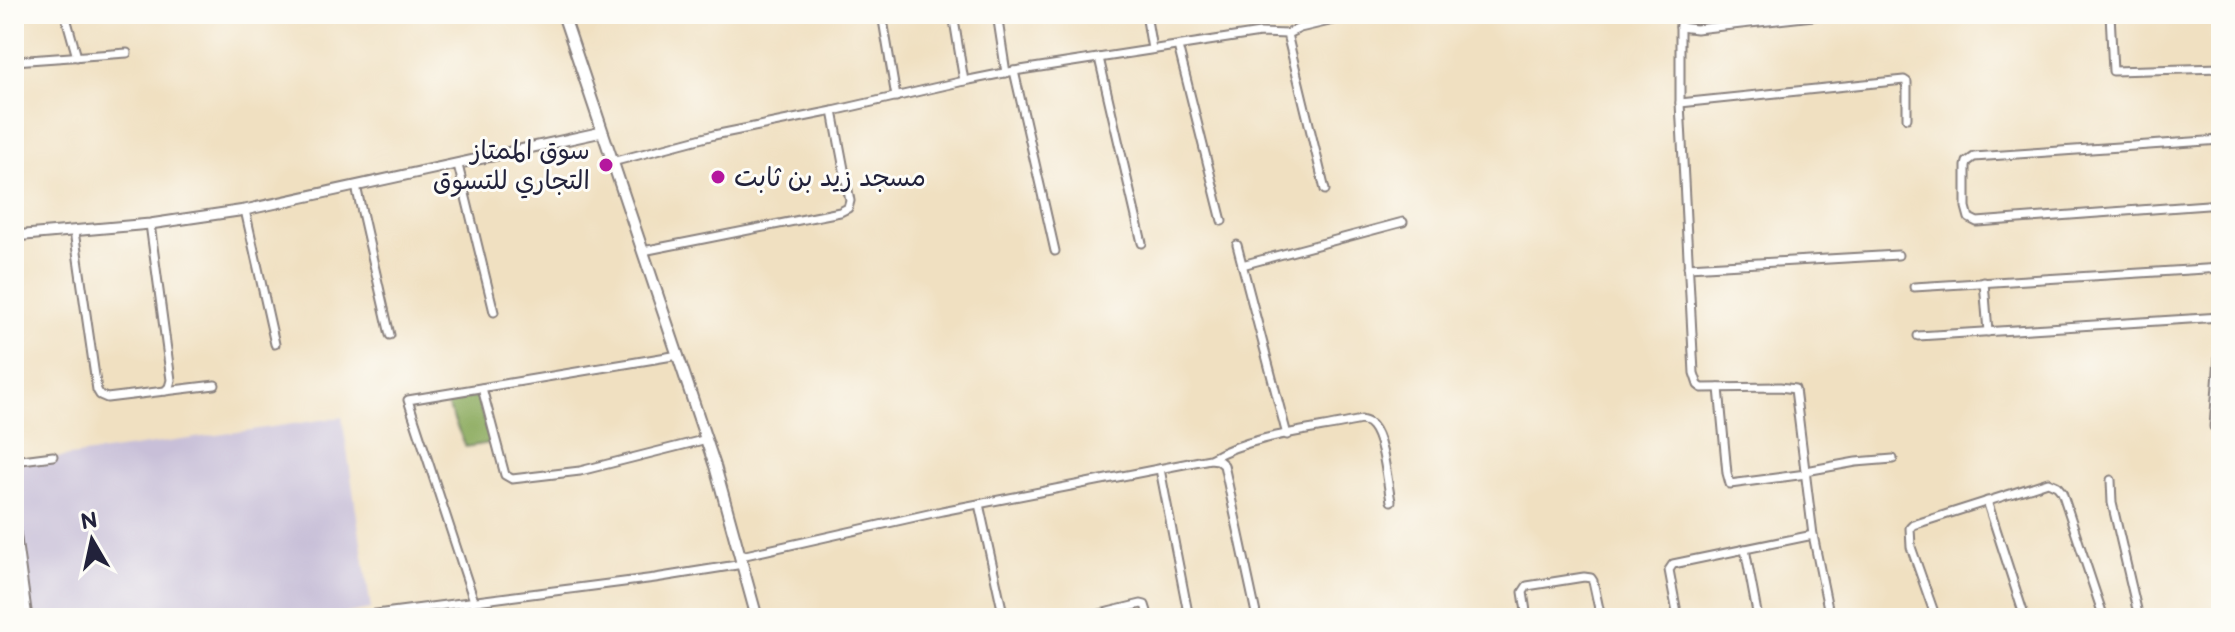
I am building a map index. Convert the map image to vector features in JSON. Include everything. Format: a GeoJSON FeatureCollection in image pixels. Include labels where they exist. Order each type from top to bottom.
{"type":"FeatureCollection","features":[{"type":"Feature","properties":{"kind":"main road"},"geometry":{"type":"LineString","coordinates":[[564,17],[707,439],[757,618]]}},
{"type":"Feature","properties":{"kind":"street"},"geometry":{"type":"LineString","coordinates":[[65,14],[77,57]]}},
{"type":"Feature","properties":{"kind":"street"},"geometry":{"type":"LineString","coordinates":[[564,17],[601,14]]}},
{"type":"Feature","properties":{"kind":"street"},"geometry":{"type":"LineString","coordinates":[[882,14],[896,97]]}},
{"type":"Feature","properties":{"kind":"street"},"geometry":{"type":"LineString","coordinates":[[953,14],[964,81]]}},
{"type":"Feature","properties":{"kind":"street"},"geometry":{"type":"LineString","coordinates":[[997,14],[1055,251]]}},
{"type":"Feature","properties":{"kind":"street"},"geometry":{"type":"LineString","coordinates":[[1146,14],[1152,49]]}},
{"type":"Feature","properties":{"kind":"street"},"geometry":{"type":"LineString","coordinates":[[612,162],[714,135],[964,81],[1260,33],[1287,34],[1359,14]]}},
{"type":"Feature","properties":{"kind":"street"},"geometry":{"type":"LineString","coordinates":[[1680,14],[1680,103],[1694,373],[1700,387],[1795,389],[1813,535],[1830,618]]}},
{"type":"Feature","properties":{"kind":"street"},"geometry":{"type":"LineString","coordinates":[[1680,27],[1696,29],[1831,14]]}},
{"type":"Feature","properties":{"kind":"street"},"geometry":{"type":"LineString","coordinates":[[2110,14],[2113,71],[2221,68]]}},
{"type":"Feature","properties":{"kind":"street"},"geometry":{"type":"LineString","coordinates":[[1287,34],[1325,190]]}},
{"type":"Feature","properties":{"kind":"street"},"geometry":{"type":"LineString","coordinates":[[1178,46],[1222,221]]}},
{"type":"Feature","properties":{"kind":"street"},"geometry":{"type":"LineString","coordinates":[[14,61],[127,53]]}},
{"type":"Feature","properties":{"kind":"street"},"geometry":{"type":"LineString","coordinates":[[1099,58],[1142,243]]}},
{"type":"Feature","properties":{"kind":"street"},"geometry":{"type":"LineString","coordinates":[[1680,103],[1904,80],[1907,86],[1907,118]]}},
{"type":"Feature","properties":{"kind":"street"},"geometry":{"type":"LineString","coordinates":[[643,251],[848,208],[850,201],[833,111]]}},
{"type":"Feature","properties":{"kind":"street"},"geometry":{"type":"LineString","coordinates":[[14,236],[150,224],[245,210],[602,132]]}},
{"type":"Feature","properties":{"kind":"street"},"geometry":{"type":"LineString","coordinates":[[2221,140],[1974,157],[1966,166],[1966,207],[1969,218],[1977,222],[2221,204]]}},
{"type":"Feature","properties":{"kind":"street"},"geometry":{"type":"LineString","coordinates":[[458,165],[494,312]]}},
{"type":"Feature","properties":{"kind":"street"},"geometry":{"type":"LineString","coordinates":[[356,186],[390,335]]}},
{"type":"Feature","properties":{"kind":"street"},"geometry":{"type":"LineString","coordinates":[[245,210],[275,344]]}},
{"type":"Feature","properties":{"kind":"street"},"geometry":{"type":"LineString","coordinates":[[1242,265],[1403,222]]}},
{"type":"Feature","properties":{"kind":"street"},"geometry":{"type":"LineString","coordinates":[[150,224],[171,380],[165,391]]}},
{"type":"Feature","properties":{"kind":"street"},"geometry":{"type":"LineString","coordinates":[[74,231],[100,395],[107,398],[215,385]]}},
{"type":"Feature","properties":{"kind":"street"},"geometry":{"type":"LineString","coordinates":[[1237,245],[1287,435]]}},
{"type":"Feature","properties":{"kind":"street"},"geometry":{"type":"LineString","coordinates":[[1688,267],[1898,255]]}},
{"type":"Feature","properties":{"kind":"street"},"geometry":{"type":"LineString","coordinates":[[1914,287],[2221,268]]}},
{"type":"Feature","properties":{"kind":"street"},"geometry":{"type":"LineString","coordinates":[[1984,282],[1988,332]]}},
{"type":"Feature","properties":{"kind":"street"},"geometry":{"type":"LineString","coordinates":[[1918,336],[2221,317]]}},
{"type":"Feature","properties":{"kind":"street"},"geometry":{"type":"LineString","coordinates":[[2214,427],[2218,415],[2221,329]]}},
{"type":"Feature","properties":{"kind":"street"},"geometry":{"type":"LineString","coordinates":[[474,601],[408,400],[679,355]]}},
{"type":"Feature","properties":{"kind":"street"},"geometry":{"type":"LineString","coordinates":[[482,388],[505,475],[512,479],[580,471],[707,439]]}},
{"type":"Feature","properties":{"kind":"street"},"geometry":{"type":"LineString","coordinates":[[1719,388],[1730,484],[1856,462],[1893,459]]}},
{"type":"Feature","properties":{"kind":"street"},"geometry":{"type":"LineString","coordinates":[[345,618],[655,578],[979,504],[1210,459],[1234,447],[1361,420],[1375,431],[1391,501]]}},
{"type":"Feature","properties":{"kind":"street"},"geometry":{"type":"LineString","coordinates":[[14,493],[18,475],[14,463],[53,456]]}},
{"type":"Feature","properties":{"kind":"street"},"geometry":{"type":"LineString","coordinates":[[1210,459],[1224,465],[1257,618]]}},
{"type":"Feature","properties":{"kind":"street"},"geometry":{"type":"LineString","coordinates":[[1160,469],[1189,618]]}},
{"type":"Feature","properties":{"kind":"street"},"geometry":{"type":"LineString","coordinates":[[2111,480],[2112,503],[2139,618]]}},
{"type":"Feature","properties":{"kind":"street"},"geometry":{"type":"LineString","coordinates":[[1936,618],[1911,547],[1910,528],[2044,483],[2057,486],[2062,492],[2104,618]]}},
{"type":"Feature","properties":{"kind":"street"},"geometry":{"type":"LineString","coordinates":[[1987,501],[2025,618]]}},
{"type":"Feature","properties":{"kind":"street"},"geometry":{"type":"LineString","coordinates":[[979,504],[1004,618]]}},
{"type":"Feature","properties":{"kind":"street"},"geometry":{"type":"LineString","coordinates":[[14,517],[28,618]]}},
{"type":"Feature","properties":{"kind":"street"},"geometry":{"type":"LineString","coordinates":[[1678,618],[1669,570],[1671,565],[1813,535]]}},
{"type":"Feature","properties":{"kind":"street"},"geometry":{"type":"LineString","coordinates":[[1745,549],[1758,618]]}},
{"type":"Feature","properties":{"kind":"street"},"geometry":{"type":"LineString","coordinates":[[1527,618],[1523,592],[1527,586],[1579,577],[1593,581],[1601,618]]}},
{"type":"Feature","properties":{"kind":"street"},"geometry":{"type":"LineString","coordinates":[[1083,618],[1141,604],[1145,605],[1149,618]]}},
{"type":"Feature","properties":{"kind":"street"},"geometry":{"type":"LineString","coordinates":[[431,606],[433,618]]}},
{"type":"Feature","properties":{"kind":"shaded area"},"geometry":{"type":"Polygon","coordinates":[[[342,417],[371,609],[319,618],[14,618],[14,464],[342,417]]]}},
{"type":"Feature","properties":{"kind":"green space"},"geometry":{"type":"Polygon","coordinates":[[[477,396],[490,443],[466,447],[446,402],[477,396]]]}},
{"type":"Feature","properties":{"kind":"place","name":"سوق الممتاز التجاري للتسوق"},"geometry":{"type":"Point","coordinates":[606,165]}},
{"type":"Feature","properties":{"kind":"place","name":"مسجد زيد بن ثابت"},"geometry":{"type":"Point","coordinates":[718,177]}}]}
